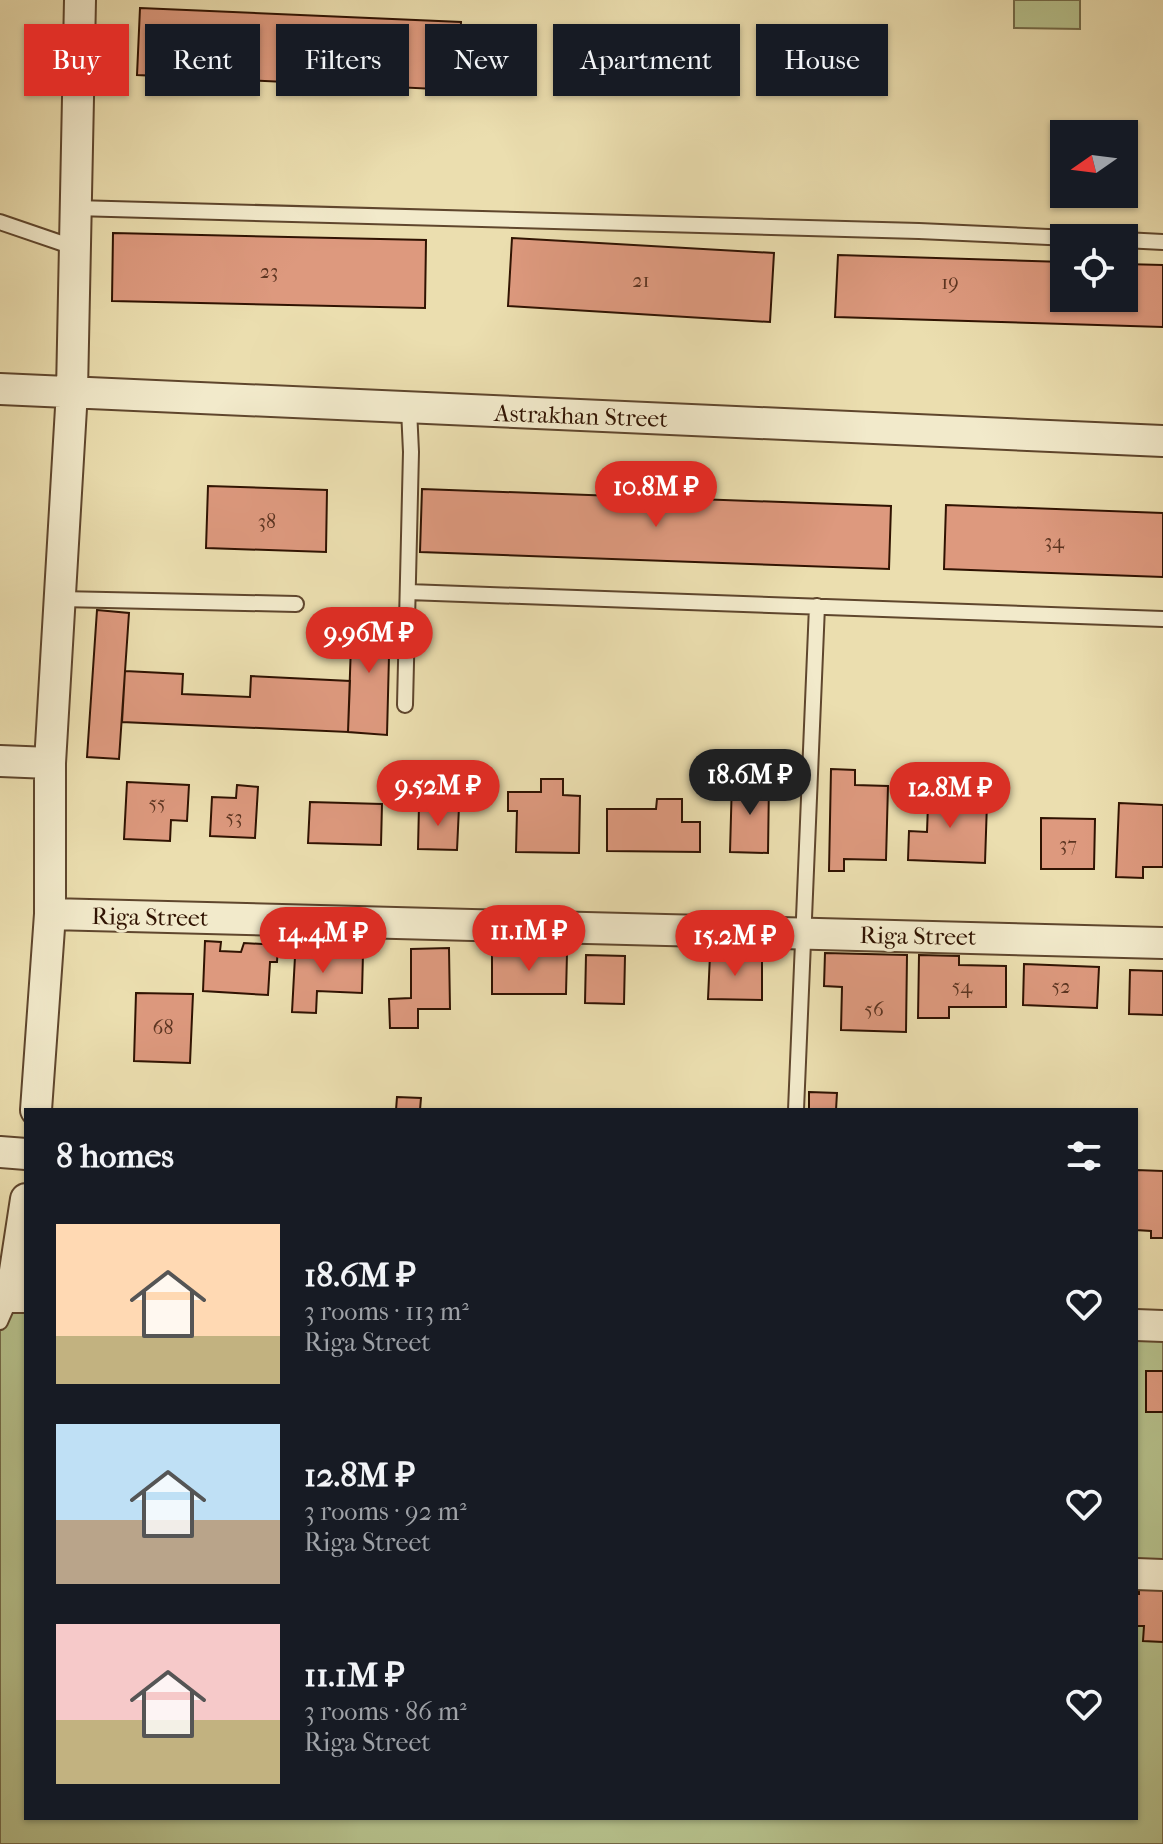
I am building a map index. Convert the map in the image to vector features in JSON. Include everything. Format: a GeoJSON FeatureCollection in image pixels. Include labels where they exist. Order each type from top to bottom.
{"type":"FeatureCollection","features":[{"type":"Feature","properties":{"kind":"street"},"geometry":{"type":"LineString","coordinates":[[36,1108],[50,914],[50,763],[72,391],[80,0]]}},
{"type":"Feature","properties":{"kind":"street","name":"Astrakhan Street"},"geometry":{"type":"LineString","coordinates":[[0,389],[1163,441]]}},
{"type":"Feature","properties":{"kind":"street"},"geometry":{"type":"LineString","coordinates":[[0,761],[50,763]]}},
{"type":"Feature","properties":{"kind":"street","name":"Riga Street"},"geometry":{"type":"LineString","coordinates":[[50,914],[1163,943]]}},
{"type":"Feature","properties":{"kind":"street"},"geometry":{"type":"LineString","coordinates":[[0,1152],[24,1154]]}},
{"type":"Feature","properties":{"kind":"street"},"geometry":{"type":"LineString","coordinates":[[12,1306],[24,1214]]}},
{"type":"Feature","properties":{"kind":"street"},"geometry":{"type":"LineString","coordinates":[[1138,1325],[1163,1326]]}},
{"type":"Feature","properties":{"kind":"street"},"geometry":{"type":"LineString","coordinates":[[1138,1574],[1163,1575]]}},
{"type":"Feature","properties":{"kind":"lane"},"geometry":{"type":"LineString","coordinates":[[75,208],[1050,237]]}},
{"type":"Feature","properties":{"kind":"lane"},"geometry":{"type":"LineString","coordinates":[[0,222],[73,247]]}},
{"type":"Feature","properties":{"kind":"lane"},"geometry":{"type":"LineString","coordinates":[[1138,241],[1163,242]]}},
{"type":"Feature","properties":{"kind":"lane"},"geometry":{"type":"LineString","coordinates":[[405,705],[411,452],[409,409]]}},
{"type":"Feature","properties":{"kind":"lane"},"geometry":{"type":"LineString","coordinates":[[408,592],[1163,619]]}},
{"type":"Feature","properties":{"kind":"lane"},"geometry":{"type":"LineString","coordinates":[[60,599],[296,604]]}},
{"type":"Feature","properties":{"kind":"lane"},"geometry":{"type":"LineString","coordinates":[[796,1108],[817,606]]}},
{"type":"Feature","properties":{"kind":"green space"},"geometry":{"type":"Polygon","coordinates":[[[1014,0],[1080,0],[1080,29],[1014,28],[1014,0]]]}},
{"type":"Feature","properties":{"kind":"green space"},"geometry":{"type":"Polygon","coordinates":[[[0,1297],[24,1297],[24,1820],[1138,1820],[1138,1325],[1163,1326],[1163,1844],[0,1844],[0,1297]]]}},
{"type":"Feature","properties":{"kind":"building"},"geometry":{"type":"Polygon","coordinates":[[[140,8],[461,22],[425,24],[425,88],[409,88],[409,24],[276,24],[276,81],[260,81],[260,24],[145,24],[145,75],[137,75],[140,8]]]}},
{"type":"Feature","properties":{"kind":"building"},"geometry":{"type":"Polygon","coordinates":[[[113,233],[426,240],[425,308],[112,301],[113,233]]]}},
{"type":"Feature","properties":{"kind":"building"},"geometry":{"type":"Polygon","coordinates":[[[512,238],[774,253],[770,322],[508,306],[512,238]]]}},
{"type":"Feature","properties":{"kind":"building"},"geometry":{"type":"Polygon","coordinates":[[[838,255],[1050,262],[1050,312],[1138,312],[1138,264],[1163,265],[1163,327],[835,317],[838,255]]]}},
{"type":"Feature","properties":{"kind":"building"},"geometry":{"type":"Polygon","coordinates":[[[208,486],[327,490],[326,552],[206,548],[208,486]]]}},
{"type":"Feature","properties":{"kind":"building"},"geometry":{"type":"Polygon","coordinates":[[[422,489],[891,506],[889,569],[420,552],[422,489]]]}},
{"type":"Feature","properties":{"kind":"building"},"geometry":{"type":"Polygon","coordinates":[[[946,505],[1163,513],[1163,577],[944,569],[946,505]]]}},
{"type":"Feature","properties":{"kind":"building"},"geometry":{"type":"Polygon","coordinates":[[[97,610],[129,613],[119,759],[87,757],[97,610]]]}},
{"type":"Feature","properties":{"kind":"building"},"geometry":{"type":"Polygon","coordinates":[[[352,615],[390,616],[387,735],[348,732],[352,615]]]}},
{"type":"Feature","properties":{"kind":"building"},"geometry":{"type":"Polygon","coordinates":[[[125,671],[183,674],[182,694],[250,697],[251,676],[350,681],[348,732],[122,722],[125,671]]]}},
{"type":"Feature","properties":{"kind":"building"},"geometry":{"type":"Polygon","coordinates":[[[831,769],[855,770],[855,785],[888,786],[886,860],[844,859],[844,871],[829,871],[831,769]]]}},
{"type":"Feature","properties":{"kind":"building"},"geometry":{"type":"Polygon","coordinates":[[[929,777],[945,778],[945,801],[987,802],[985,863],[908,860],[909,831],[927,832],[929,777]]]}},
{"type":"Feature","properties":{"kind":"building"},"geometry":{"type":"Polygon","coordinates":[[[541,779],[563,779],[563,795],[580,796],[579,853],[516,852],[517,811],[508,811],[508,792],[541,792],[541,779]]]}},
{"type":"Feature","properties":{"kind":"building"},"geometry":{"type":"Polygon","coordinates":[[[732,780],[769,781],[768,853],[730,852],[732,780]]]}},
{"type":"Feature","properties":{"kind":"building"},"geometry":{"type":"Polygon","coordinates":[[[127,782],[189,785],[187,821],[171,820],[170,841],[124,839],[127,782]]]}},
{"type":"Feature","properties":{"kind":"building"},"geometry":{"type":"Polygon","coordinates":[[[237,785],[258,787],[255,838],[210,836],[212,797],[236,798],[237,785]]]}},
{"type":"Feature","properties":{"kind":"building"},"geometry":{"type":"Polygon","coordinates":[[[657,799],[682,799],[682,822],[700,822],[700,852],[607,851],[607,809],[656,809],[657,799]]]}},
{"type":"Feature","properties":{"kind":"building"},"geometry":{"type":"Polygon","coordinates":[[[310,802],[382,804],[381,845],[308,843],[310,802]]]}},
{"type":"Feature","properties":{"kind":"building"},"geometry":{"type":"Polygon","coordinates":[[[1119,803],[1163,805],[1163,867],[1143,867],[1143,878],[1116,877],[1119,803]]]}},
{"type":"Feature","properties":{"kind":"building"},"geometry":{"type":"Polygon","coordinates":[[[419,805],[459,807],[457,850],[418,849],[419,805]]]}},
{"type":"Feature","properties":{"kind":"building"},"geometry":{"type":"Polygon","coordinates":[[[1041,818],[1095,819],[1094,869],[1041,869],[1041,818]]]}},
{"type":"Feature","properties":{"kind":"building"},"geometry":{"type":"Polygon","coordinates":[[[296,938],[312,939],[312,951],[363,953],[362,993],[317,991],[316,1013],[292,1012],[296,938]]]}},
{"type":"Feature","properties":{"kind":"building"},"geometry":{"type":"Polygon","coordinates":[[[205,941],[221,942],[220,951],[241,952],[244,943],[278,945],[277,962],[270,962],[268,995],[203,991],[205,941]]]}},
{"type":"Feature","properties":{"kind":"building"},"geometry":{"type":"Polygon","coordinates":[[[449,948],[450,1009],[418,1009],[418,1028],[390,1028],[389,999],[411,998],[411,949],[449,948]]]}},
{"type":"Feature","properties":{"kind":"building"},"geometry":{"type":"Polygon","coordinates":[[[492,953],[567,953],[566,994],[492,994],[492,953]]]}},
{"type":"Feature","properties":{"kind":"building"},"geometry":{"type":"Polygon","coordinates":[[[825,953],[907,955],[906,1032],[841,1030],[842,987],[824,986],[825,953]]]}},
{"type":"Feature","properties":{"kind":"building"},"geometry":{"type":"Polygon","coordinates":[[[586,955],[625,956],[624,1004],[585,1003],[586,955]]]}},
{"type":"Feature","properties":{"kind":"building"},"geometry":{"type":"Polygon","coordinates":[[[710,955],[762,957],[762,1000],[708,999],[710,955]]]}},
{"type":"Feature","properties":{"kind":"building"},"geometry":{"type":"Polygon","coordinates":[[[919,955],[959,956],[959,965],[1006,966],[1006,1007],[949,1007],[949,1018],[918,1018],[919,955]]]}},
{"type":"Feature","properties":{"kind":"building"},"geometry":{"type":"Polygon","coordinates":[[[1024,964],[1099,967],[1097,1008],[1023,1005],[1024,964]]]}},
{"type":"Feature","properties":{"kind":"building"},"geometry":{"type":"Polygon","coordinates":[[[1130,970],[1163,971],[1163,1015],[1129,1014],[1130,970]]]}},
{"type":"Feature","properties":{"kind":"building"},"geometry":{"type":"Polygon","coordinates":[[[136,993],[193,994],[190,1063],[134,1061],[136,993]]]}},
{"type":"Feature","properties":{"kind":"building"},"geometry":{"type":"Polygon","coordinates":[[[809,1092],[837,1093],[836,1108],[809,1108],[809,1092]]]}},
{"type":"Feature","properties":{"kind":"building"},"geometry":{"type":"Polygon","coordinates":[[[397,1097],[421,1098],[420,1108],[396,1108],[397,1097]]]}},
{"type":"Feature","properties":{"kind":"building"},"geometry":{"type":"Polygon","coordinates":[[[1138,1170],[1163,1171],[1163,1238],[1151,1238],[1151,1231],[1138,1230],[1138,1170]]]}},
{"type":"Feature","properties":{"kind":"building"},"geometry":{"type":"Polygon","coordinates":[[[1146,1371],[1163,1371],[1163,1412],[1146,1412],[1146,1371]]]}},
{"type":"Feature","properties":{"kind":"building"},"geometry":{"type":"Polygon","coordinates":[[[1139,1584],[1163,1585],[1163,1642],[1143,1641],[1144,1626],[1138,1626],[1139,1584]]]}}]}
